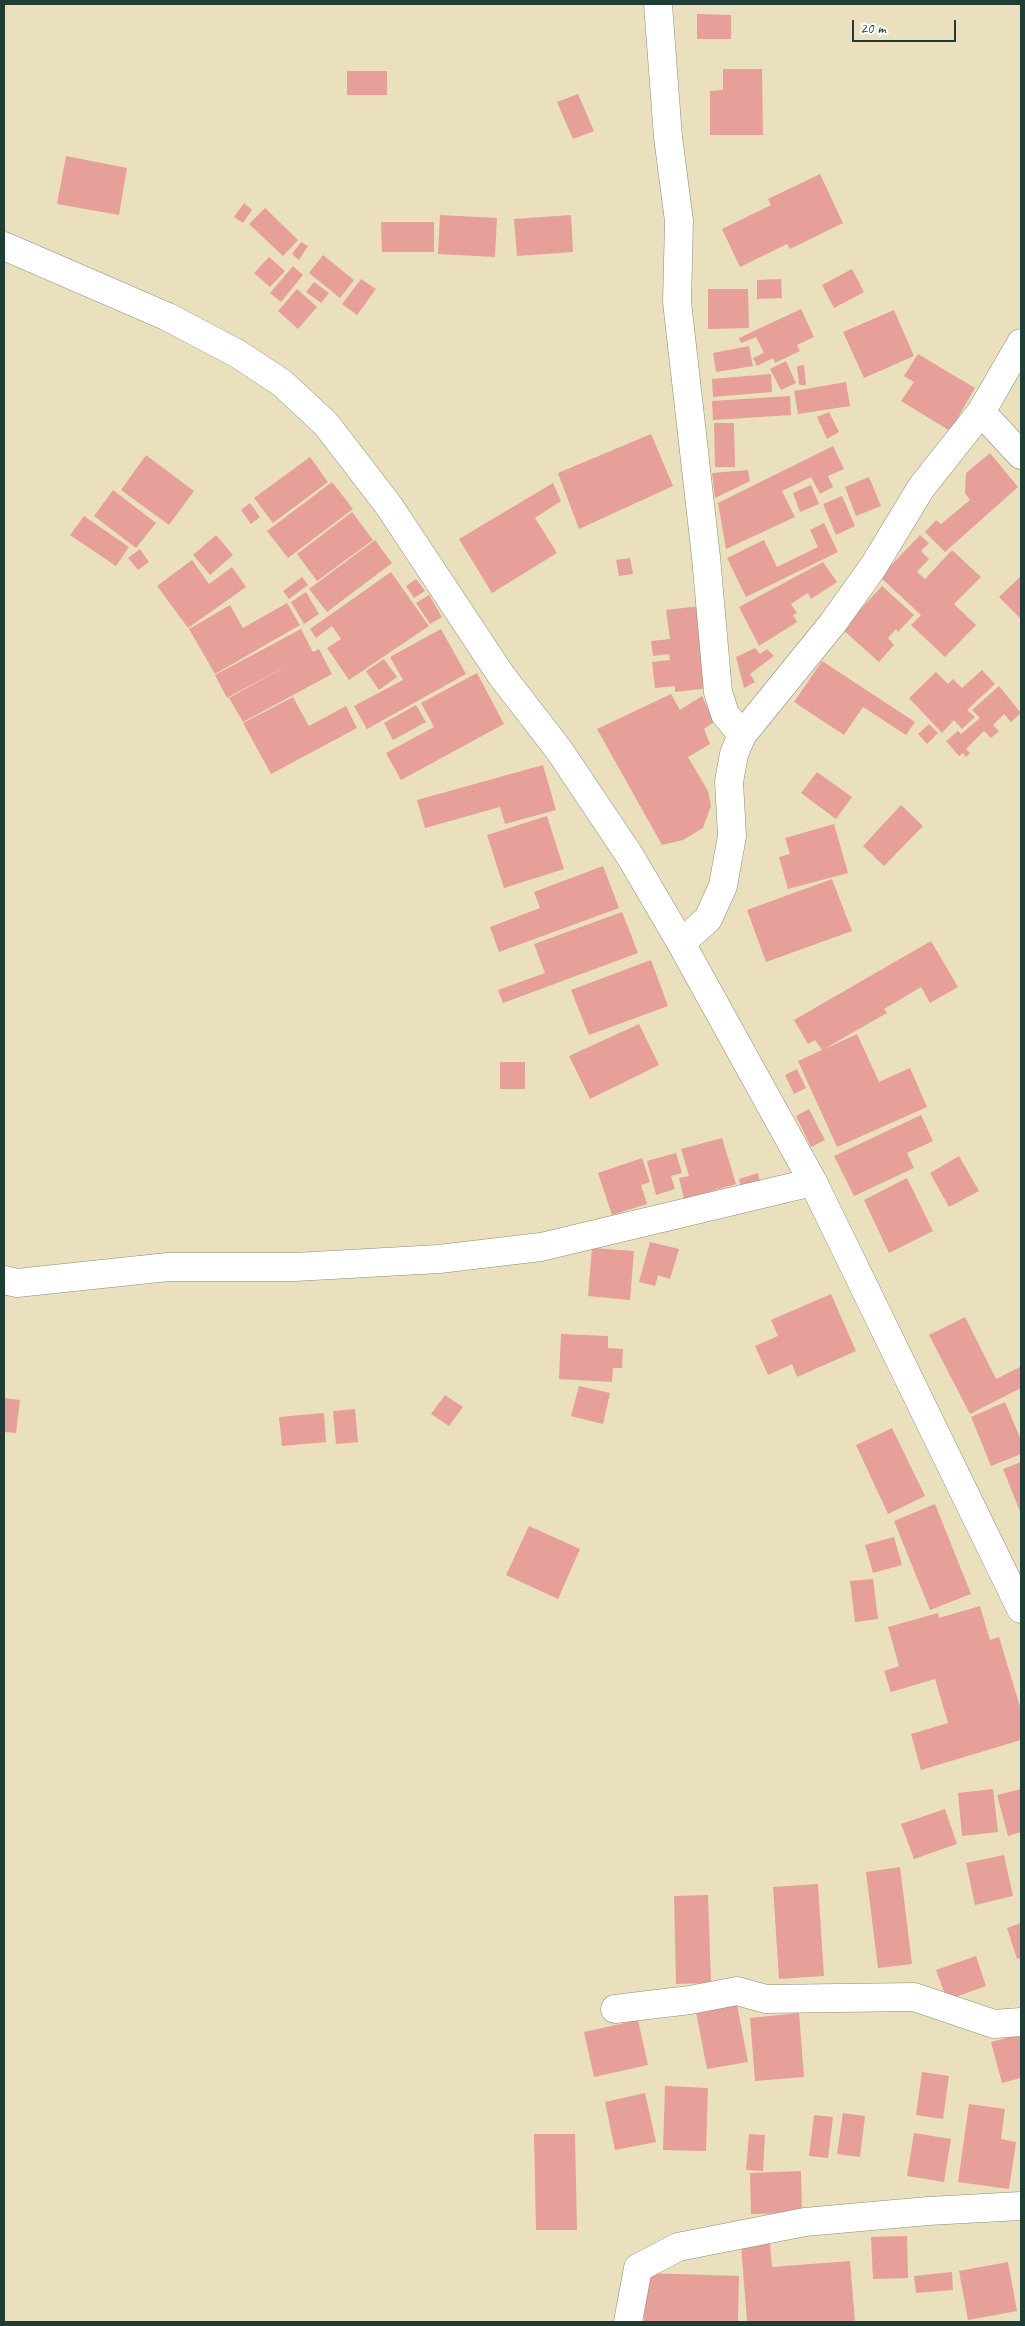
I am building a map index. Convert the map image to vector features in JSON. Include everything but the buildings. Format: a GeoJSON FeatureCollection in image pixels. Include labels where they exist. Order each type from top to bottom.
{"type":"FeatureCollection","features":[{"type":"Feature","properties":{"kind":"street"},"geometry":{"type":"LineString","coordinates":[[658,4],[668,137],[679,221],[678,302],[706,557],[718,692],[724,714],[742,735]]}},
{"type":"Feature","properties":{"kind":"street"},"geometry":{"type":"LineString","coordinates":[[4,246],[168,317],[238,354],[282,383],[326,424],[389,506],[501,675],[559,750],[630,856],[681,943],[813,1182],[1021,1609]]}},
{"type":"Feature","properties":{"kind":"street"},"geometry":{"type":"LineString","coordinates":[[681,943],[708,918],[723,886],[732,836],[729,782],[734,754],[742,735],[833,623],[873,567],[921,488],[981,412],[1021,343]]}},
{"type":"Feature","properties":{"kind":"street"},"geometry":{"type":"LineString","coordinates":[[981,412],[1021,455]]}},
{"type":"Feature","properties":{"kind":"street"},"geometry":{"type":"LineString","coordinates":[[4,1280],[17,1283],[168,1267],[295,1267],[439,1259],[541,1247],[813,1182]]}},
{"type":"Feature","properties":{"kind":"street"},"geometry":{"type":"LineString","coordinates":[[615,2009],[690,2000],[738,1991],[766,1999],[914,1997],[994,2024],[1021,2022]]}},
{"type":"Feature","properties":{"kind":"street"},"geometry":{"type":"LineString","coordinates":[[628,2322],[638,2268],[678,2247],[805,2222],[928,2211],[1020,2213]]}}]}
